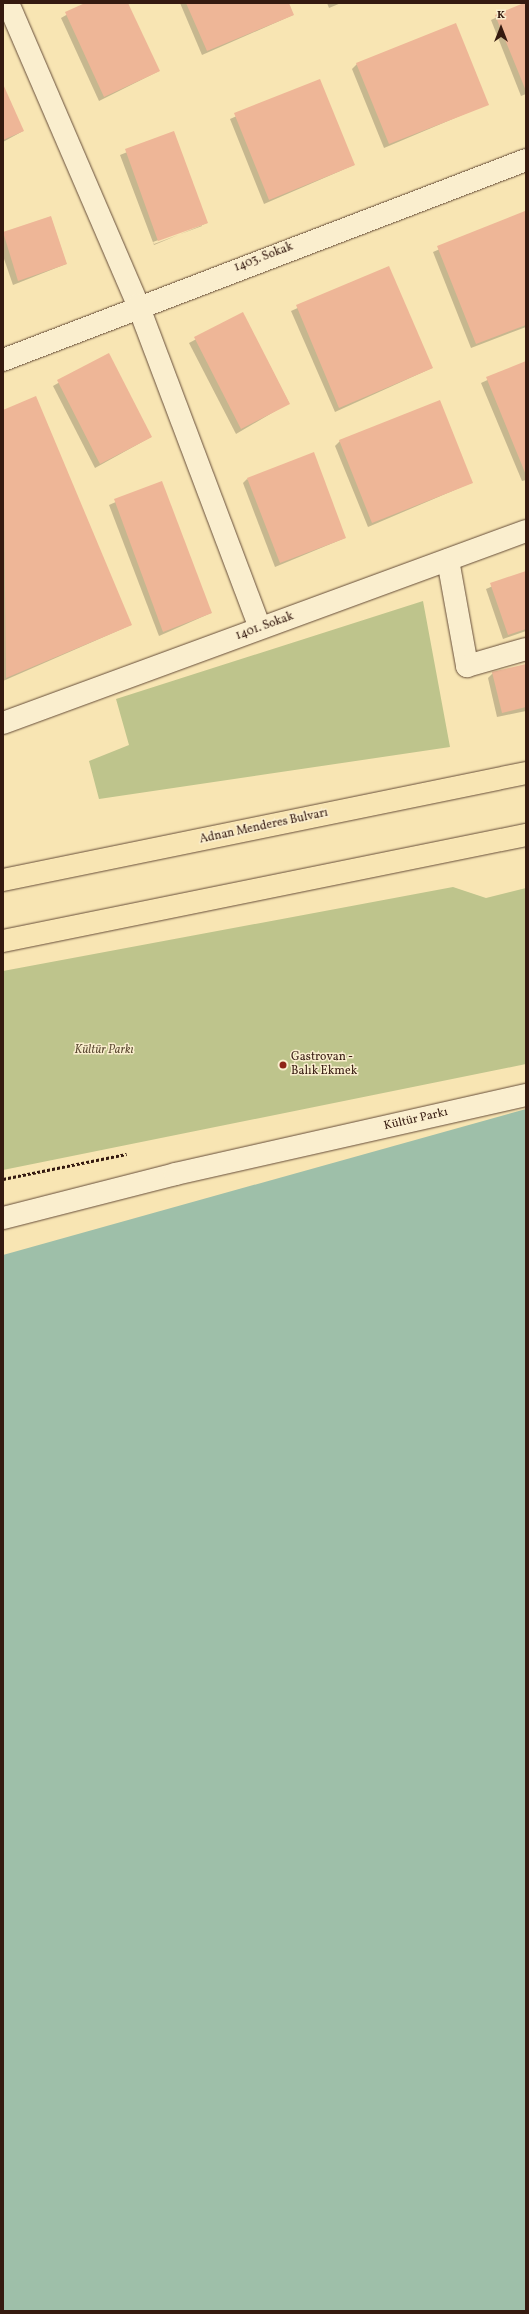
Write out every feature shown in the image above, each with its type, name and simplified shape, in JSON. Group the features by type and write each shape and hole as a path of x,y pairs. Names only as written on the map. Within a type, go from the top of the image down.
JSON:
{"main road":[{"name":"Adnan Menderes Bulvarı","path":"3,880 526,773"},
{"path":"3,941 526,835"}],"street":[{"path":"8,3 138,305 260,628"},
{"name":"1403. Sokak","path":"3,360 138,305 526,160"},
{"name":"1401. Sokak","path":"3,723 526,531"},
{"path":"448,560 467,666 526,649"},
{"name":"Kültür Parkı","path":"3,1218 175,1174 526,1095"}],"green space":[{"path":"423,601 450,747 99,799 89,761 129,745 116,699"},
{"name":"Kültür Parkı","path":"453,887 486,898 526,888 526,1064 3,1170 3,971"}],"shaded area":[{"path":"526,1109 526,2311 3,2311 3,1255"}],"building":[{"path":"85,3 128,3 160,71 104,97 65,12"},
{"path":"186,3 289,3 294,15 207,51"},
{"path":"526,3 526,91 495,15"},
{"path":"456,23 489,105 389,144 356,63"},
{"path":"320,79 355,165 269,200 234,113"},
{"path":"3,84 24,131 3,140"},
{"path":"174,131 208,223 158,241 125,149"},
{"path":"525,211 526,325 476,344 437,246"},
{"path":"51,216 67,264 18,281 3,232"},
{"path":"389,266 433,368 339,408 296,305"},
{"path":"243,312 290,404 241,429 194,337"},
{"path":"109,353 152,437 100,464 57,380"},
{"path":"526,361 526,475 486,377"},
{"path":"36,396 132,625 6,678 3,410"},
{"path":"440,400 473,483 372,523 339,440"},
{"path":"314,452 346,538 280,563 247,478"},
{"path":"162,481 212,613 163,632 114,499"},
{"path":"526,571 526,629 508,635 490,583"},
{"path":"526,664 526,707 502,713 492,672"}],"place":[{"name":"Gastrovan - Balık Ekmek","path":"283,1065"}]}
